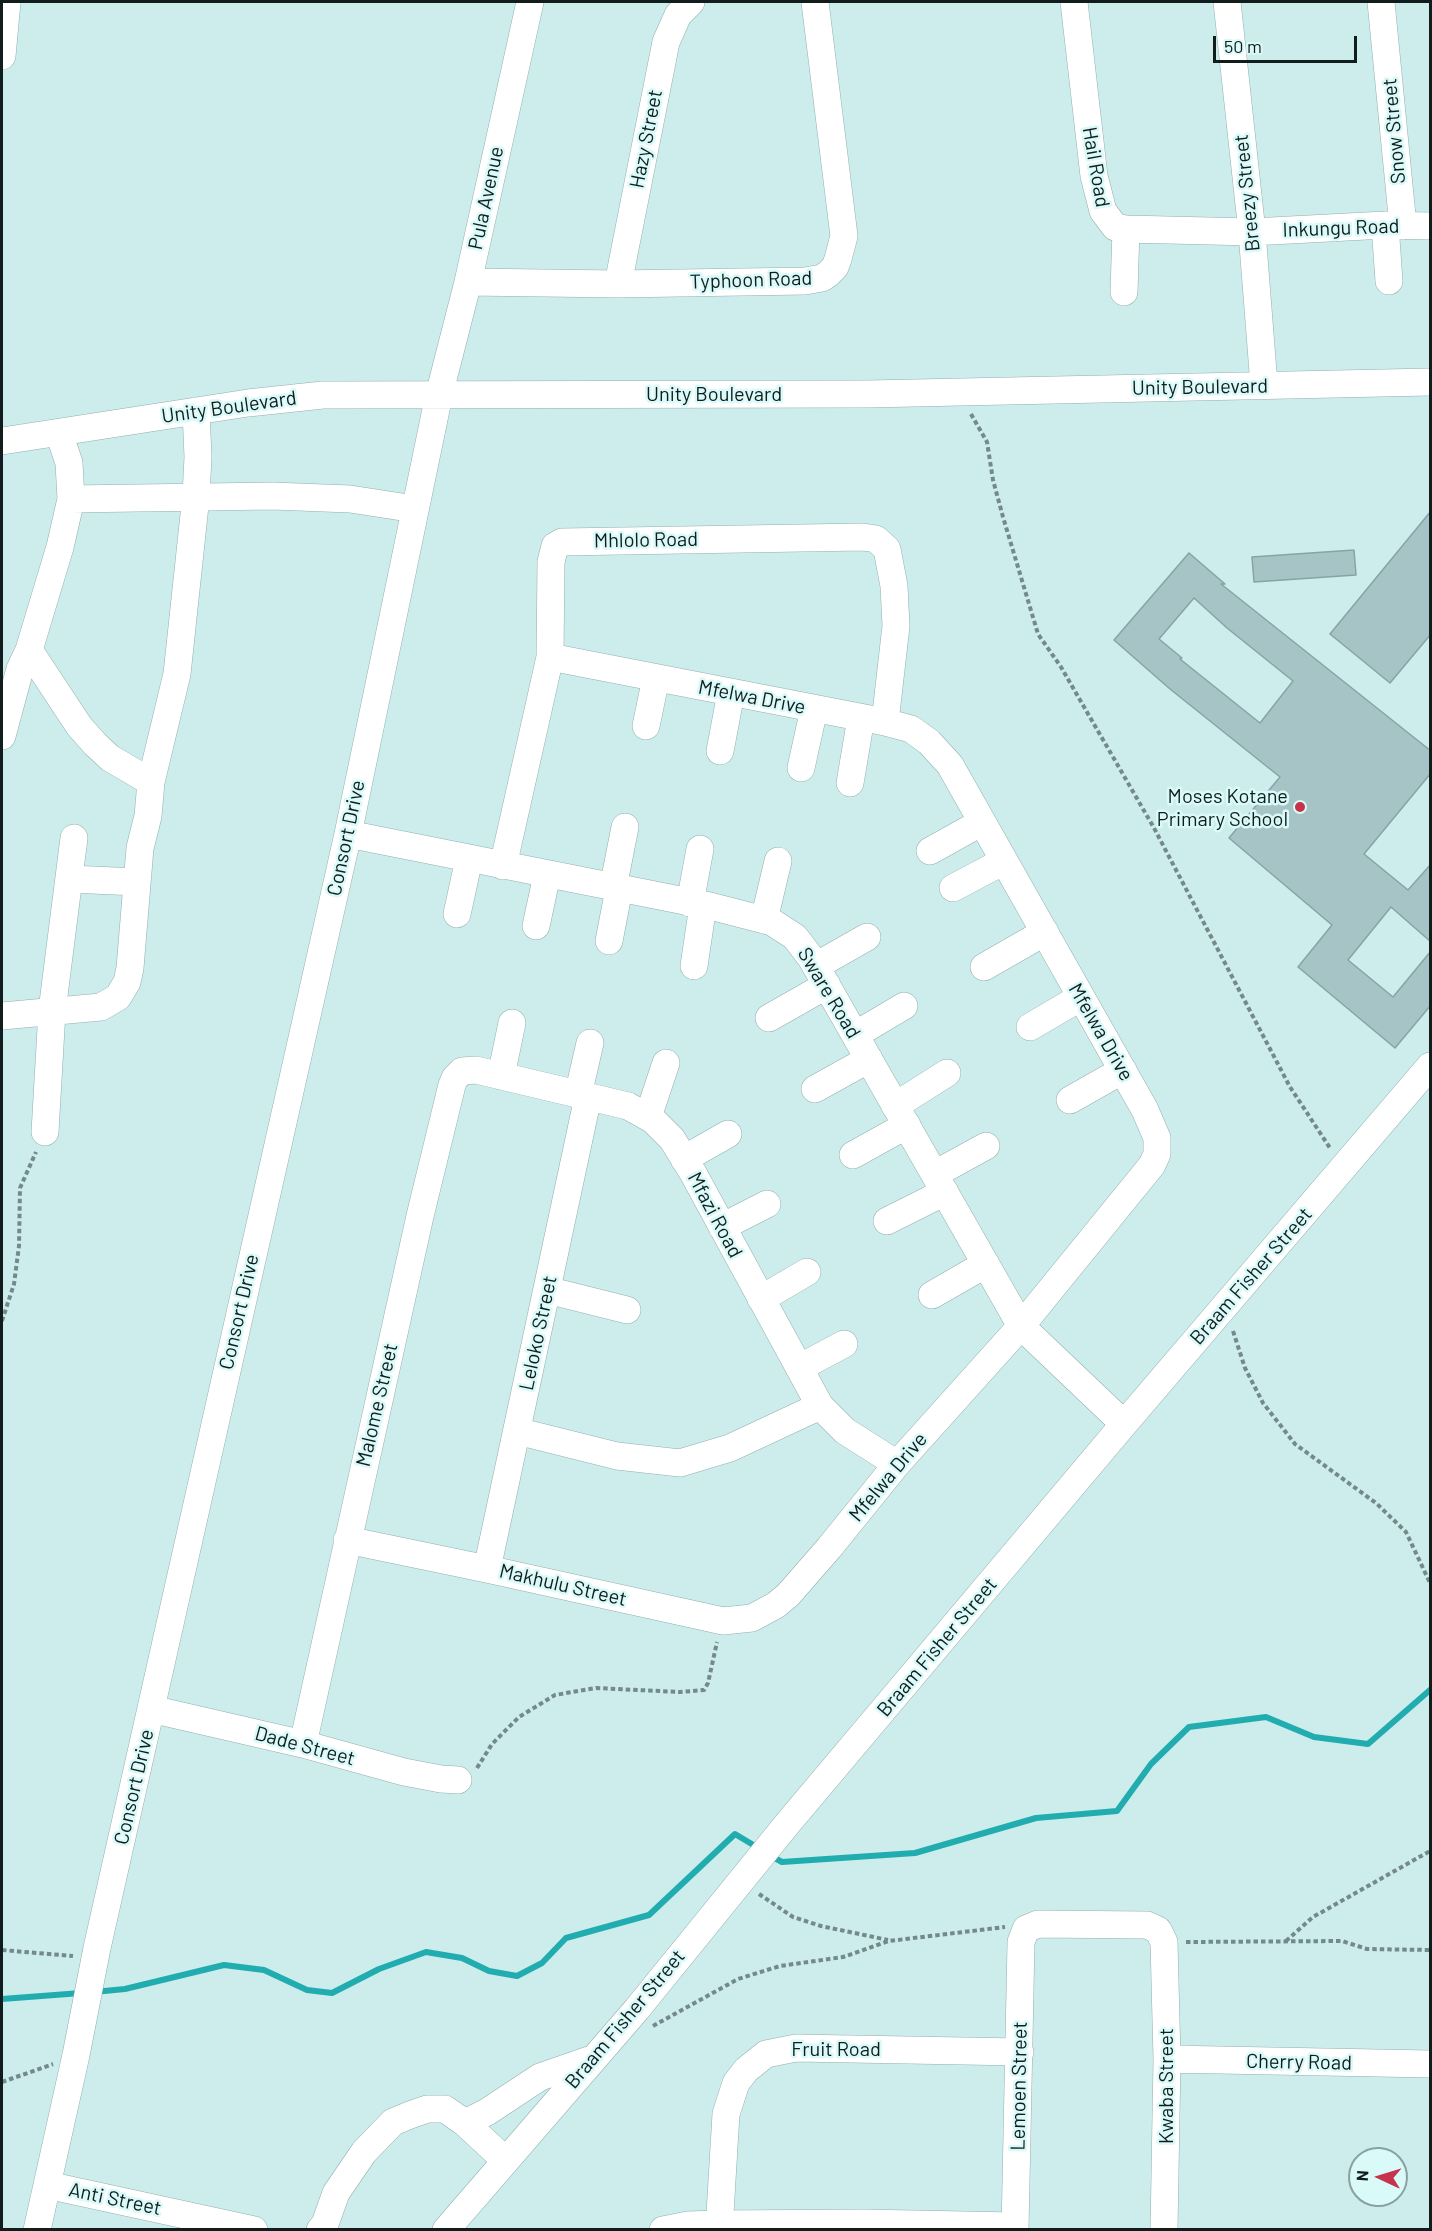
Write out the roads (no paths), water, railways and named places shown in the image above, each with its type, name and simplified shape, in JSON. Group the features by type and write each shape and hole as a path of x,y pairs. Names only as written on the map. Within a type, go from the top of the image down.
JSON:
{"street":[{"path":"2,56 7,2"},
{"name":"Pula Avenue","path":"439,395 468,282 530,2"},
{"name":"Hazy Street","path":"618,284 666,42 678,15 691,2"},
{"name":"Typhoon Road","path":"468,282 618,284 805,281 822,278 835,267 843,236 815,2"},
{"name":"Hail Road","path":"1074,2 1098,198 1108,221 1115,227 1126,230 1252,232"},
{"name":"Breezy Street","path":"1227,2 1252,232 1264,385"},
{"name":"Snow Street","path":"1381,2 1394,225 1389,282"},
{"name":"Inkungu Road","path":"1252,232 1394,225 1431,226"},
{"path":"1124,292 1126,230"},
{"name":"Unity Boulevard","path":"2,441 287,397 961,392 1431,382"},
{"name":"Consort Drive","path":"37,2229 76,2055 97,1947 348,834 439,395"},
{"path":"2,1016 101,1007 112,1002 123,989 130,968 140,848 148,816 151,782 177,674 198,457 196,411"},
{"path":"2,736 20,669 29,651 60,547 71,499 69,463 59,433"},
{"path":"71,499 273,496 350,499 415,508"},
{"name":"Mhlolo Road","path":"503,866 550,657 552,555 555,546 562,542 870,538 883,543 887,549 894,586 896,626 873,720"},
{"path":"29,651 79,726 95,744 110,758 151,782"},
{"name":"Mfelwa Drive","path":"550,657 873,720 911,729 929,742 950,765 1123,1070 1157,1138 1157,1154 1152,1165 1021,1326 897,1464 788,1595 776,1605"},
{"path":"646,726 656,678"},
{"path":"720,751 731,693"},
{"path":"801,768 814,709"},
{"path":"850,783 873,720"},
{"path":"930,851 982,822"},
{"path":"609,941 625,827"},
{"name":"Sware Road","path":"348,834 697,904 764,920 795,937 821,976 1021,1326 1124,1424"},
{"path":"45,1132 52,1011 74,838"},
{"path":"694,966 700,849"},
{"path":"457,914 469,859"},
{"path":"764,920 778,861"},
{"path":"953,888 1004,861"},
{"path":"536,926 547,875"},
{"path":"70,879 137,882"},
{"path":"984,967 1045,932"},
{"path":"769,1018 867,937"},
{"path":"1030,1027 1081,997"},
{"path":"855,1035 904,1006"},
{"path":"501,1076 512,1023"},
{"name":"Leloko Street","path":"487,1569 547,1290 583,1096 590,1043"},
{"path":"815,1089 869,1059"},
{"path":"648,1117 666,1063"},
{"name":"Braam Fisher Street","path":"446,2229 637,2009 788,1823 1124,1424 1431,1066"},
{"name":"Mfazi Road","path":"462,1071 476,1070 628,1106 648,1117 672,1139 684,1159 820,1406 845,1431 897,1464"},
{"path":"1070,1100 1123,1070"},
{"name":"Malome Street","path":"303,1744 441,1128 454,1078 462,1071"},
{"path":"853,1155 901,1116 947,1073"},
{"path":"684,1159 728,1134"},
{"path":"887,1221 986,1146"},
{"path":"722,1227 767,1204"},
{"path":"932,1295 986,1264"},
{"path":"761,1299 807,1272"},
{"path":"547,1290 627,1310"},
{"path":"799,1368 844,1344"},
{"path":"516,1431 617,1456 680,1463 730,1448 820,1406"},
{"name":"Makhulu Street","path":"347,1540 723,1621 752,1618 776,1605"},
{"name":"Dade Street","path":"152,1709 303,1744 404,1772 458,1780"},
{"name":"Lemoen Street","path":"1015,2228 1024,1935 1038,1924 1148,1925 1158,1930 1164,1942"},
{"name":"Kwaba Street","path":"1164,1942 1167,2060 1164,2229"},
{"name":"Fruit Road","path":"719,2227 726,2114 736,2083 746,2070 766,2054 780,2049 796,2048 1020,2052"},
{"path":"465,2123 487,2112 540,2078 593,2058"},
{"name":"Cherry Road","path":"1167,2060 1431,2064"},
{"path":"320,2229 325,2224 336,2193 364,2152 393,2122 427,2109 445,2109 465,2123 505,2160"},
{"name":"Anti Street","path":"47,2185 197,2223 254,2229"},
{"path":"663,2229 688,2225 1015,2228"}],"waterway":[{"path":"771,1856 782,1862 915,1853 1036,1818 1117,1811 1151,1764 1189,1727 1266,1717 1314,1737 1368,1744 1430,1690"},
{"path":"94,1992 125,1989 224,1965 264,1970 307,1990 332,1993 379,1969 426,1952 462,1958 489,1971 517,1976 542,1963 566,1938 649,1915 735,1834 760,1849"},
{"path":"2,1999 81,1993"}],"place":[{"name":"Moses Kotane Primary School","path":"1300,807"}]}
